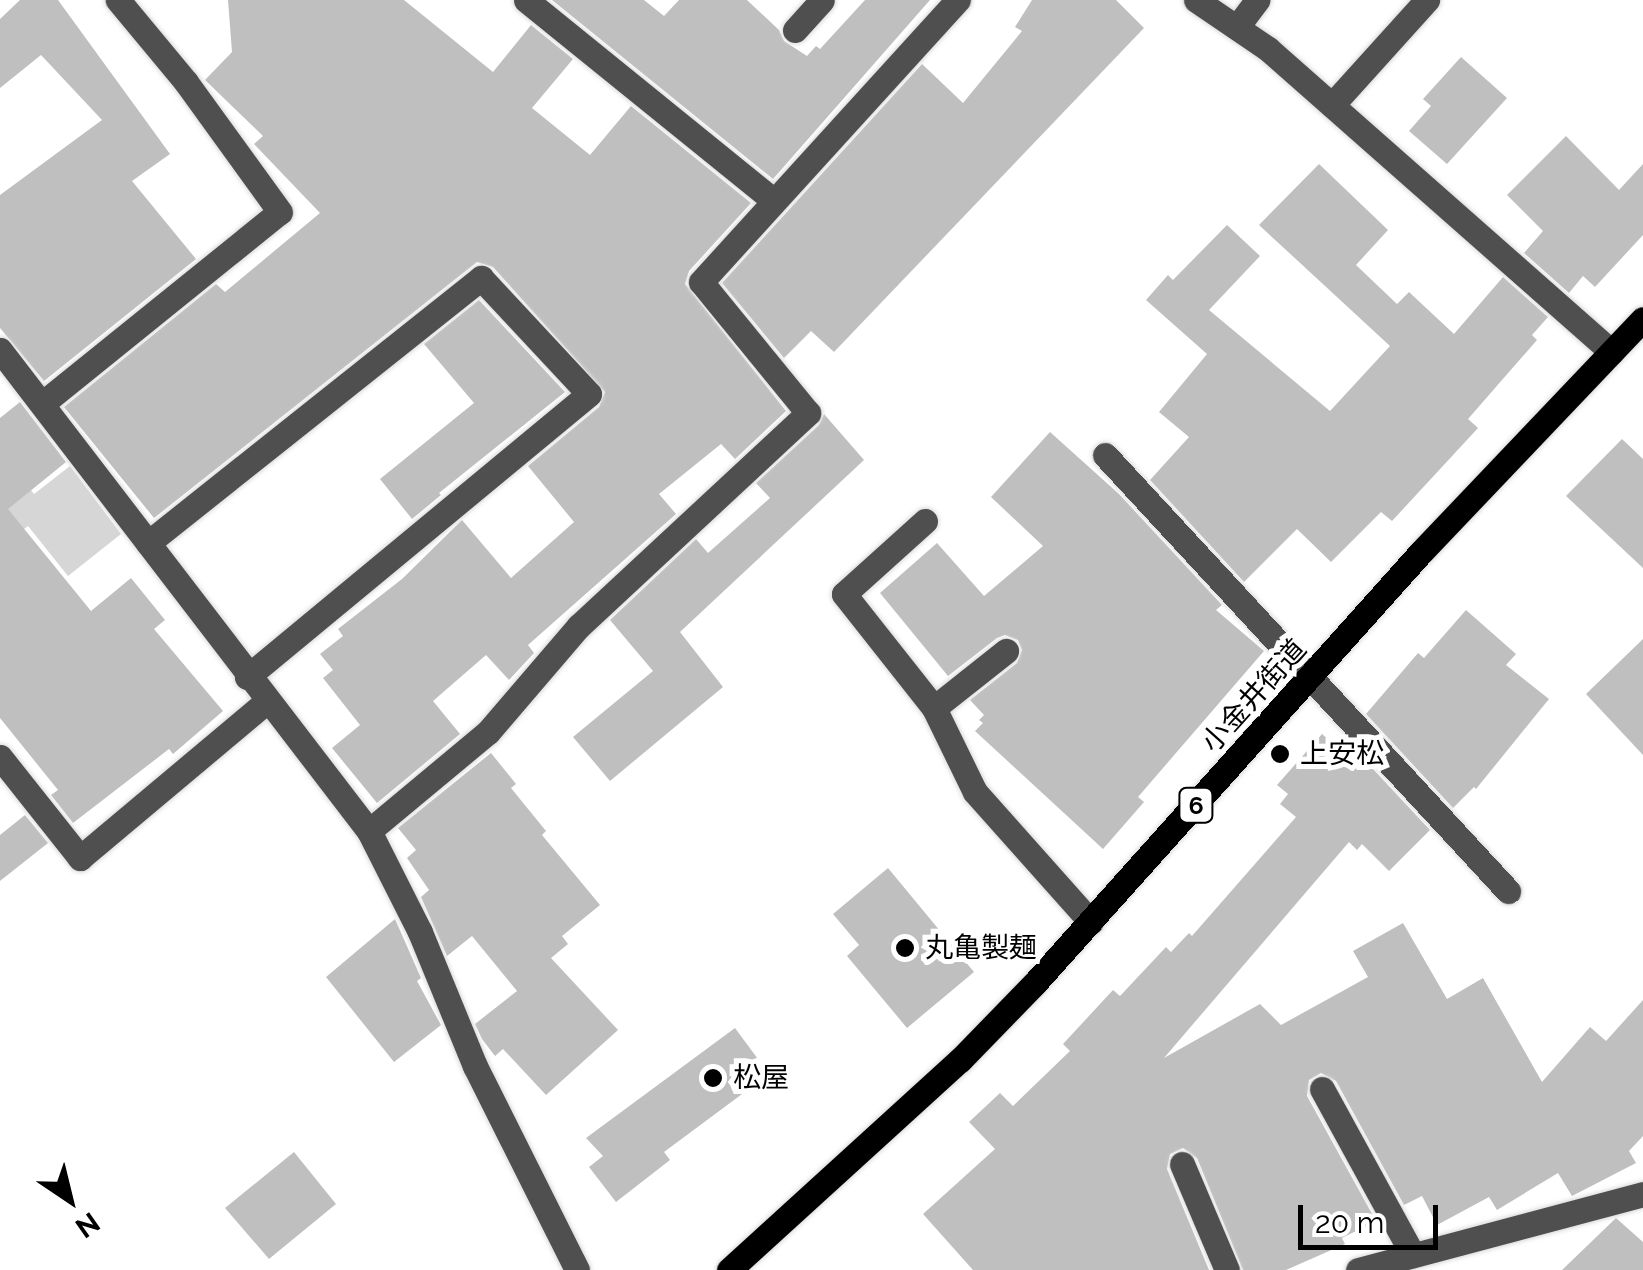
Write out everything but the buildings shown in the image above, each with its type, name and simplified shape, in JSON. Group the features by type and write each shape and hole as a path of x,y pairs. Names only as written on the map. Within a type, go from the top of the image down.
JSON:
{"main road":[{"name":"小金井街道","path":"729,1270 960,1060 1091,922 1422,551 1643,319"}],"street":[{"path":"43,403 280,212 186,82 118,0"},
{"path":"526,0 773,200"},
{"path":"795,30 822,0"},
{"path":"369,831 488,732 579,626 808,413 701,282 958,0"},
{"path":"1196,0 1237,27 1332,105 1612,352"},
{"path":"1237,27 1257,0"},
{"path":"1332,105 1427,0"},
{"path":"148,543 481,278 589,394 247,678"},
{"path":"3,358 43,403 247,678 369,831 420,932 475,1066 577,1270"},
{"path":"1104,455 1508,891"},
{"path":"926,521 844,594 934,708 975,792 1091,922"},
{"path":"934,708 1006,650"},
{"path":"0,757 80,858 266,702"},
{"path":"1322,1089 1413,1255"},
{"path":"1182,1164 1227,1270"},
{"path":"1363,1270 1643,1194"}],"shaded area":[{"path":"12,466 34,494 70,466 121,534 68,576 28,526 0,548"}],"place":[{"name":"上安松","path":"1280,754"},
{"name":"丸亀製麺","path":"905,948"},
{"name":"松屋","path":"713,1078"}]}
